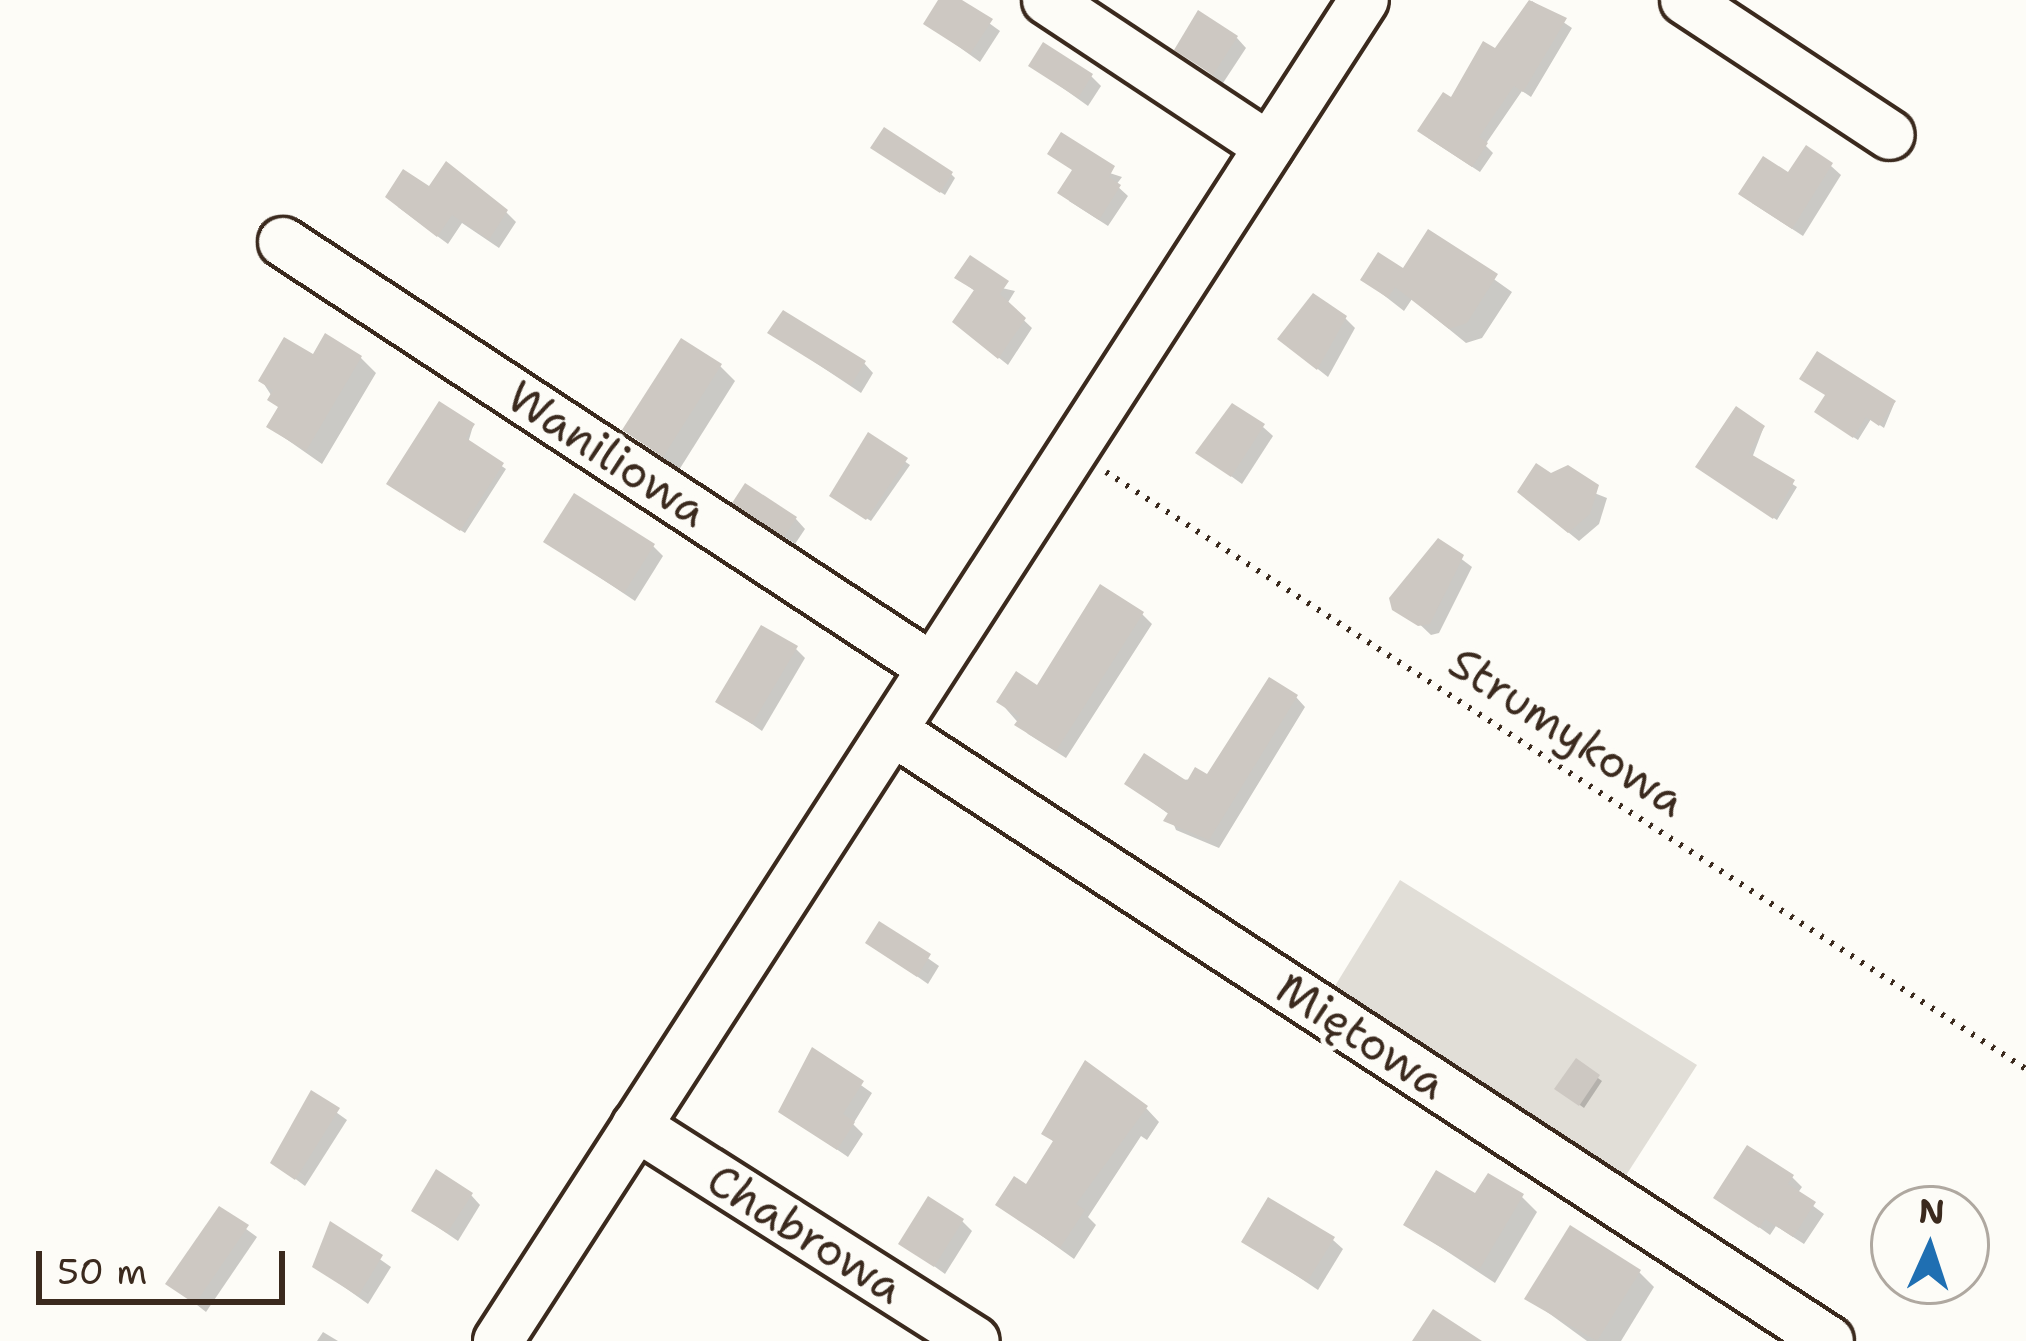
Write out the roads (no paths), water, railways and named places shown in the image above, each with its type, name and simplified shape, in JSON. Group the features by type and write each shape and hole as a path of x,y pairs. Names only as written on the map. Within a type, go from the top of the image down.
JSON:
{"street":[{"path":"1046,0 1269,147"},
{"path":"498,1341 1364,0"},
{"path":"1685,0 1890,135"},
{"name":"Waniliowa","path":"283,242 931,667"},
{"name":"Miętowa","path":"893,731 1829,1341"},
{"name":"Chabrowa","path":"636,1126 974,1341"}]}
